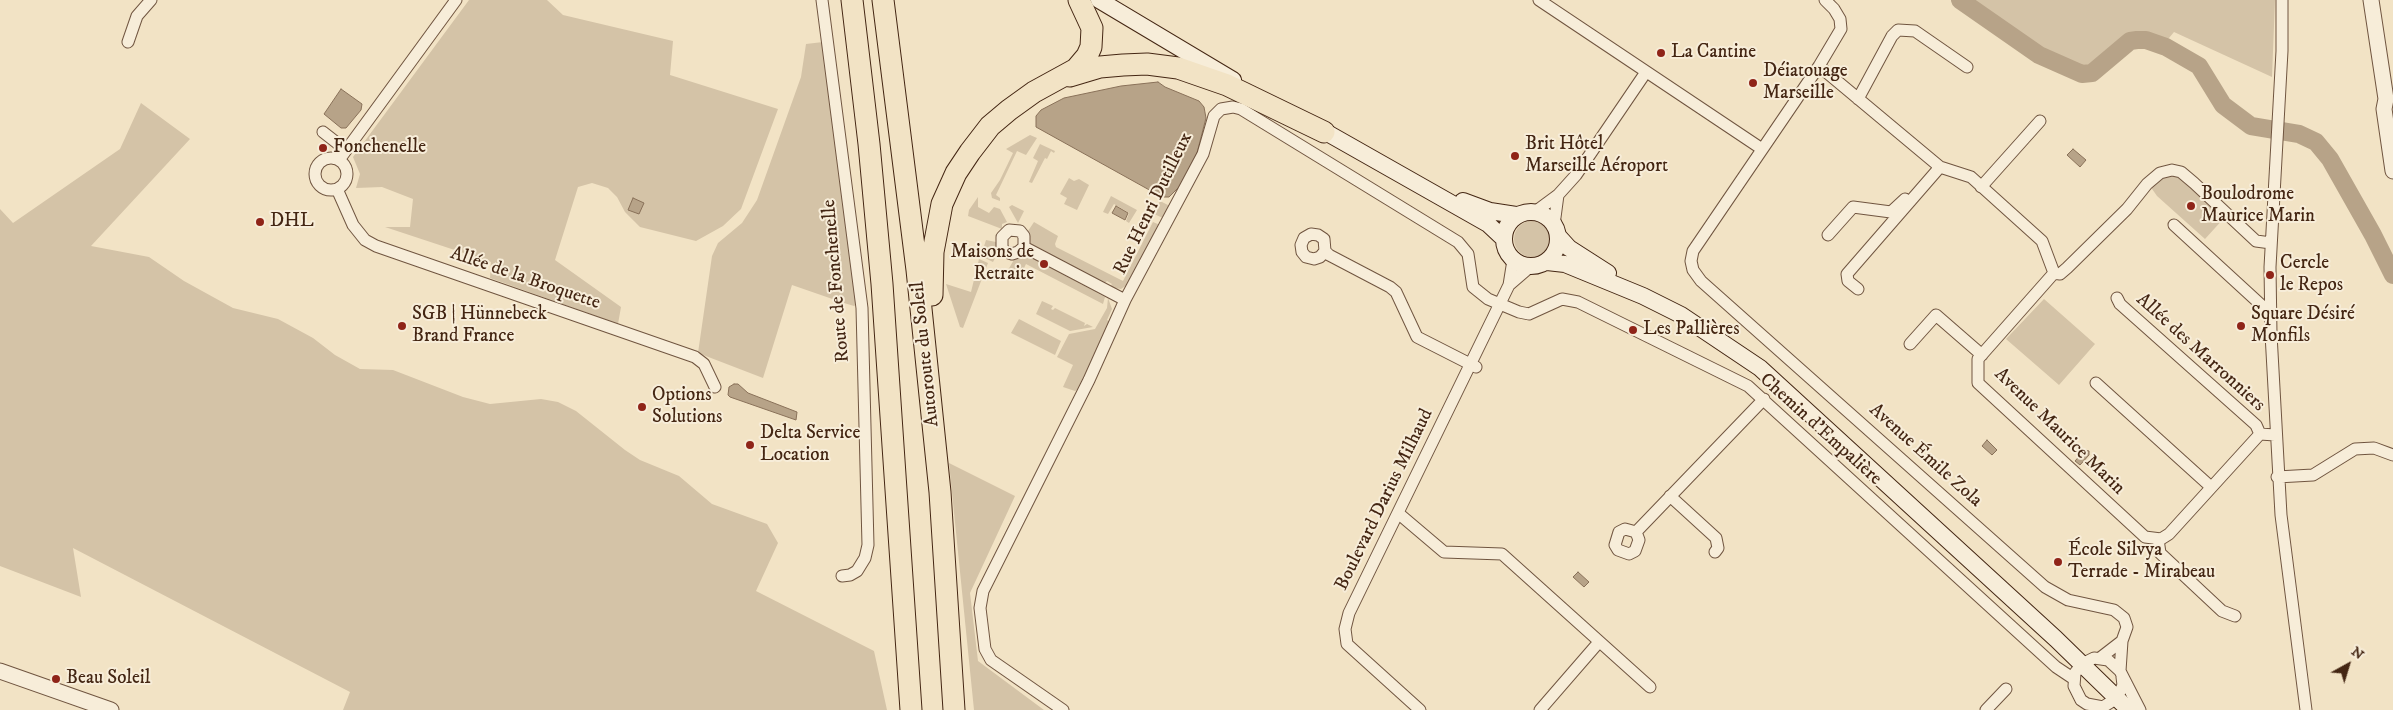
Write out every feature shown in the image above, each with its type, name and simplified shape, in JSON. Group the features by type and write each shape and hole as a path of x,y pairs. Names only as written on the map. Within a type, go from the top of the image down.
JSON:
{"highway":[{"name":"Autoroute du Soleil","path":"852,0 869,144 882,284 911,710"},
{"name":"Autoroute du Soleil","path":"885,0 918,270 940,492 954,710"},
{"path":"940,492 932,270 936,230 942,204 956,173 990,126 1034,92 1058,80 1082,64 1091,47 1092,28 1082,1"},
{"path":"1058,80 1082,72 1115,66 1147,64 1178,68 1227,85 1324,132"}],"main road":[{"path":"1105,0 1212,68 1324,132 1412,179 1488,224 1504,239 1508,254 1513,260 1530,266 1546,262 1566,264 1644,296"},
{"path":"1082,1 1120,11"},
{"path":"1082,1 1212,68"},
{"path":"1412,179 1476,206 1516,216 1535,212 1544,214 1569,248 1644,296 1688,319 1760,368 2082,664 2110,705 2129,710"},
{"path":"1504,239 1510,222 1516,216"},
{"path":"1546,262 1556,251 1557,231"}],"street":[{"path":"128,42 137,16 151,0"},
{"path":"339,160 456,0"},
{"name":"Route de Fonchenelle","path":"822,0 862,308 868,545 865,558 856,571 850,575 842,576"},
{"path":"1539,0 1762,149 1819,66 1841,29 1840,19 1825,0"},
{"path":"2282,0 2279,120 2271,243 2275,435 2278,477 2306,710"},
{"path":"2372,0 2386,99 2384,109 2393,171"},
{"path":"1858,99 1892,36 1898,30 1914,31 1967,67"},
{"path":"1819,66 1938,165 1971,177 2042,241 2054,273"},
{"path":"1535,212 1558,196 1576,175 1646,72"},
{"path":"2386,99 2391,106 2393,120"},
{"name":"Rue Henri Dutilleux","path":"1063,710 991,660 985,649 980,608 984,585 1089,380 1125,300 1203,154 1214,116 1221,109 1233,107 1241,109 1458,242 1468,254 1474,287 1479,293 1500,304"},
{"path":"1981,187 2040,122"},
{"path":"323,132 346,150"},
{"name":"Avenue Émile Zola","path":"1762,149 1693,251 1691,261 1693,270 1701,281 2045,587 2068,600 2114,610 2124,618 2127,627 2122,640 2121,674 2123,685 2110,705"},
{"path":"324,160 339,160 346,167 347,177 342,186 337,189 332,190 321,186 316,177 317,166 324,160"},
{"path":"1828,235 1853,207 1891,212 1938,165"},
{"path":"1858,289 1848,281 1848,274 1938,165"},
{"name":"Avenue Maurice Marin","path":"2158,540 2145,537 1978,383 1978,359 2054,273 2060,274 2067,268 2127,209 2147,184 2160,173 2172,170 2181,172 2256,241 2271,243"},
{"name":"Allée de la Broquette","path":"337,189 353,225 365,240 376,246 694,357 704,364 715,387"},
{"path":"1557,231 1558,196"},
{"path":"2174,225 2271,314"},
{"path":"1024,247 1125,300"},
{"path":"1325,251 1390,287 1400,298 1412,330 1417,337 1474,366"},
{"name":"Boulevard Darius Milhaud","path":"1510,285 1513,260"},
{"name":"Boulevard Darius Milhaud","path":"1420,710 1348,644 1345,629 1349,613 1474,366 1500,304 1510,285 1530,266"},
{"name":"Allée des Marronniers","path":"2117,298 2120,304 2256,425 2260,434"},
{"name":"Chemin d'Empalière","path":"1500,304 1529,314 1562,299 1578,302 1748,386 1850,481 2056,666 2074,679"},
{"path":"1910,344 1936,315 1982,355"},
{"path":"2096,383 2211,487"},
{"path":"1636,532 1764,399"},
{"path":"2235,616 2222,611 2160,553 2158,540 2169,534 2260,434 2275,435"},
{"path":"2278,477 2313,475 2355,449 2374,448 2393,455"},
{"path":"1670,496 1716,538 1718,548 1715,552"},
{"path":"1398,513 1444,552 1502,554 1650,687"},
{"path":"2110,705 2086,707 2076,694 2074,679 2082,664 2100,658 2122,640"},
{"path":"1540,710 1599,642"},
{"path":"2100,658 2115,664 2140,710"},
{"path":"0,671 111,710"},
{"path":"1986,710 2006,689"}],"shaded area":[{"path":"469,0 547,0 563,15 673,41 670,75 778,109 741,209 723,226 696,241 640,227 625,212 617,197 608,188 592,183 578,187 555,260 621,307 618,324 490,278 491,262 385,227 410,227 413,199 382,187 356,188 360,174 353,157"},
{"path":"1964,0 2275,0 2272,77 2174,32 2164,44 2146,37 2129,40 2092,71 2082,72 2042,53"},
{"path":"823,42 857,304 854,306 792,285 763,378 698,353 712,256 718,243 742,223 757,200 801,77 806,44"},
{"path":"1158,82 1165,87 1199,101 1204,107 1206,118 1197,153 1181,185 1169,197 1162,197 1036,127 1036,116 1041,110 1064,98 1121,86"},
{"path":"341,89 362,104 361,110 346,128 341,128 324,114"},
{"path":"141,103 190,139 91,246 149,257 184,281 233,308 278,319 313,338 335,355 360,369 393,370 463,397 490,404 541,399 558,402 576,411 625,450 640,460 679,476 712,504 767,524 778,543 756,591 874,651 887,710 343,710 350,692 73,548 81,597 0,566 0,209 13,223 120,149"},
{"path":"1030,135 1037,138 1026,155 1017,151 996,195 1000,198 1000,201 992,198 991,193 1000,180 1013,153 1006,149"},
{"path":"1040,144 1055,151 1054,153 1051,151 1047,159 1045,158 1032,183 1029,182 1038,161 1033,158"},
{"path":"2073,149 2086,160 2080,167 2067,155"},
{"name":"Boulodrome Maurice Marin","path":"2174,175 2183,178 2225,217 2205,239 2157,196 2150,186 2163,177"},
{"path":"1069,178 1074,181 1079,179 1089,185 1077,210 1064,204 1067,198 1060,194"},
{"path":"1111,196 1137,210 1129,223 1126,221 1129,213 1114,204 1108,214 1103,212"},
{"path":"978,197 978,207 989,213 994,207 1000,209 1007,222 1002,224 1002,229 968,216 969,210"},
{"path":"633,198 644,203 639,214 628,210"},
{"path":"1160,201 1170,206 1163,218 1154,214"},
{"path":"1012,205 1024,211 1018,223 1009,207"},
{"path":"1116,206 1128,213 1125,220 1112,213"},
{"path":"1532,221 1539,222 1545,226 1549,232 1549,246 1545,252 1539,256 1532,257 1525,256 1519,252 1515,246 1514,239 1515,232 1519,226 1525,222"},
{"path":"1034,222 1058,236 1055,244 1056,247 1123,281 1153,222 1160,225 1130,283 1121,289 1110,287 1112,284 1107,281 1104,284 1032,247 1027,240 1026,234"},
{"path":"986,240 996,242 1002,254 998,252 993,262 981,256"},
{"path":"1028,256 1105,297 1103,304 1026,264 1020,276 1008,270 1015,258"},
{"path":"979,259 988,263 963,328 960,327 946,284 971,292"},
{"path":"1108,298 1112,309 1107,320 1110,322 1080,388 1075,391 1063,387 1073,365 1057,357 1069,334 1095,329 1107,308"},
{"path":"2044,299 2095,344 2059,385 2006,339"},
{"path":"1042,301 1053,306 1051,309 1055,308 1085,323 1084,326 1087,324 1093,327 1070,331 1036,314"},
{"path":"1019,319 1061,341 1055,355 1011,333"},
{"path":"738,384 748,393 797,412 796,420 730,397 728,395 729,387"},
{"path":"1987,440 1997,450 1992,455 1982,446"},
{"path":"2085,450 2089,451 2089,455 2080,465 2075,461"},
{"path":"949,463 1015,496 970,593 978,661 1044,710 974,710"},
{"path":"1578,572 1589,582 1584,587 1573,577"}],"waterway":[{"path":"1960,0 2039,55 2082,74 2092,73 2130,41 2137,40 2146,40 2166,47 2199,66 2223,105 2251,126 2299,134 2316,142 2330,159 2373,235 2393,275"}],"place":[{"name":"La Cantine","path":"1661,53"},
{"name":"Déiatouage Marseille","path":"1753,83"},
{"name":"Fonchenelle","path":"323,148"},
{"name":"Brit Hôtel Marseille Aéroport","path":"1515,156"},
{"name":"Boulodrome Maurice Marin","path":"2191,206"},
{"name":"DHL","path":"260,222"},
{"name":"Maisons de Retraite","path":"1044,264"},
{"name":"Cercle le Repos","path":"2270,275"},
{"name":"SGB | Hünnebeck Brand France","path":"402,326"},
{"name":"Square Désiré Monfils","path":"2241,326"},
{"name":"Les Pallières","path":"1633,330"},
{"name":"Options Solutions","path":"642,407"},
{"name":"Delta Service Location","path":"750,445"},
{"name":"École Silvya Terrade - Mirabeau","path":"2058,562"},
{"name":"Beau Soleil","path":"56,679"}]}
